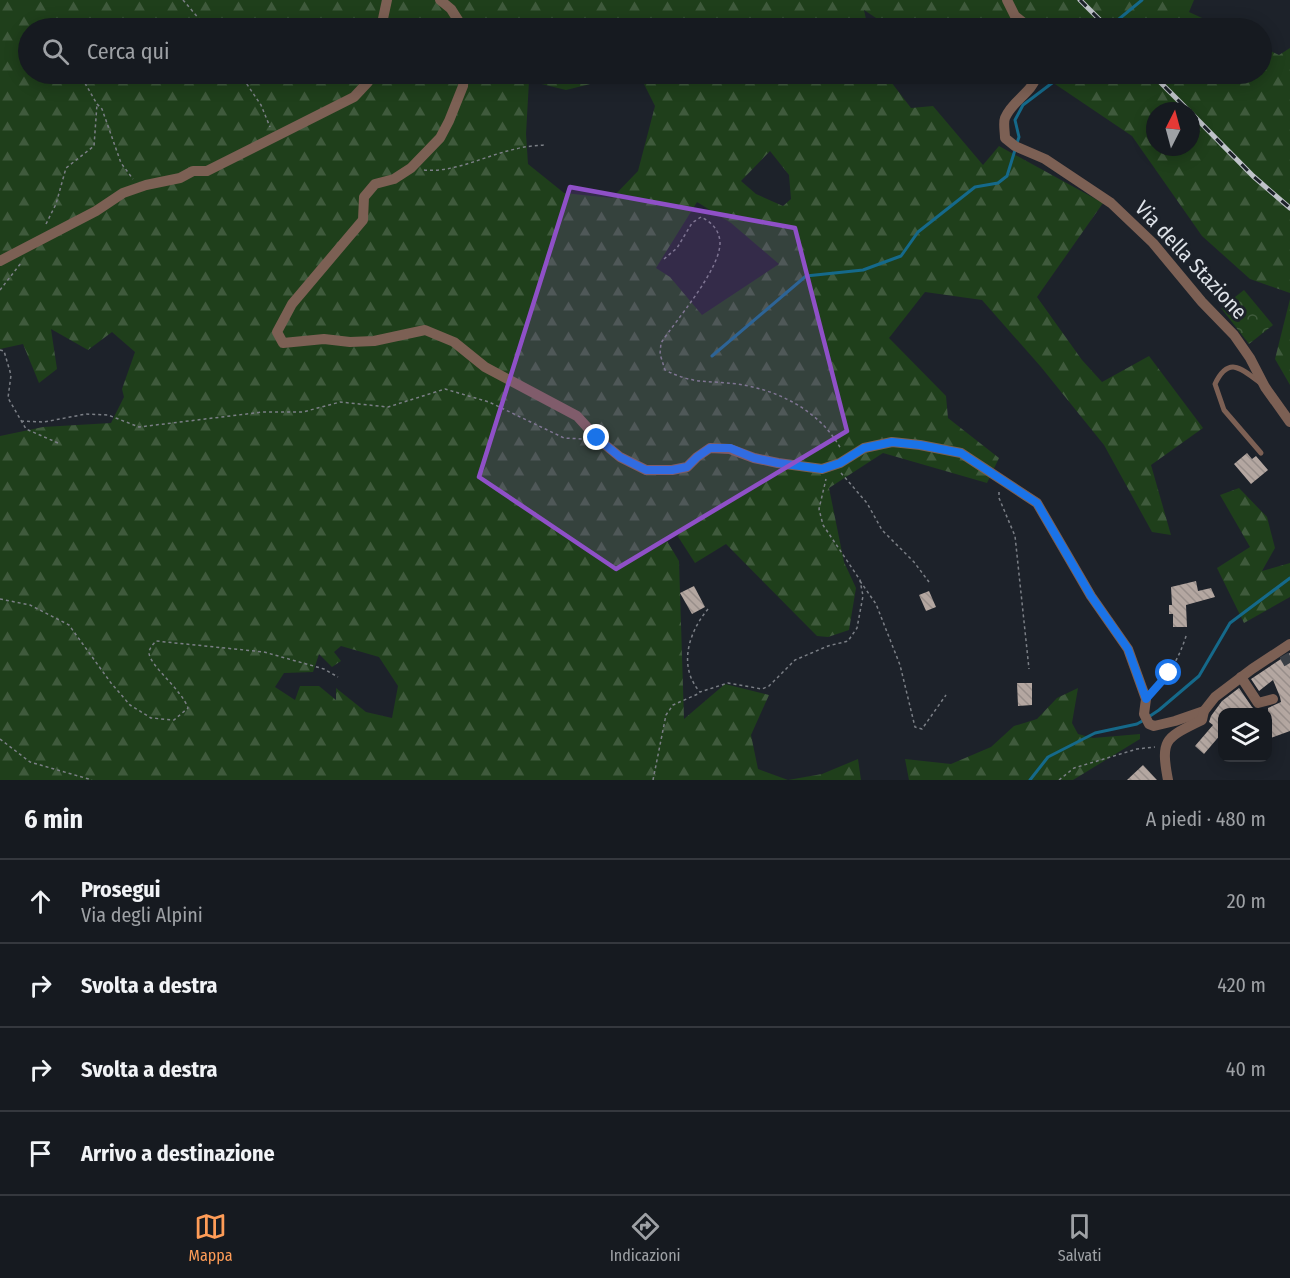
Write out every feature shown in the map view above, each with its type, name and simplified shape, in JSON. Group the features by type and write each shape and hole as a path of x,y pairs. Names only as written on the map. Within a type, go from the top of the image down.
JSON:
{"street":[{"path":"383,18 387,0"},
{"path":"440,0 452,9 457,18"},
{"path":"1008,0 1018,18"},
{"path":"0,261 96,211 123,193 180,178 192,171 207,171 354,97 366,84"},
{"path":"463,84 449,122 440,138 411,168 393,179 375,184 364,197 363,220 292,304 277,332 283,344 324,339 350,342 374,341 424,330 454,342 485,368 577,416 620,457 646,470 672,470 687,467 710,448 730,448 754,458 822,469 841,463 864,448 892,442 961,453 1037,503 1091,596 1128,649 1146,699 1146,719 1154,726 1175,722 1204,711"},
{"name":"Via della Stazione","path":"1033,84 1014,104 1005,119 1005,138 1015,146 1045,159 1111,203 1153,243 1202,302 1234,335 1250,358 1265,387 1290,422"},
{"path":"1168,780 1164,746 1168,740 1202,720 1204,711 1215,697 1241,677 1281,653 1290,644"},
{"path":"1241,677 1258,703 1273,699"}],"lane":[{"path":"1261,453 1224,410 1215,384 1221,373 1228,367 1238,367 1265,387"}],"path":[{"path":"183,0 198,18"},
{"path":"85,84 102,109 121,164 139,187"},
{"path":"247,84 261,105 274,137"},
{"path":"39,241 56,204 66,168 94,146 97,104"},
{"path":"411,168 432,171 459,166 517,148 544,145"},
{"path":"664,259 677,248 692,223 700,218 709,221 716,229 720,244 709,273 661,344 660,354 665,369 683,379 737,384 775,392 804,408 827,428 839,446 840,472 867,503 882,530 914,562 929,582"},
{"path":"0,290 26,257"},
{"path":"0,350 4,351 11,375 8,399 21,421 26,429 58,443"},
{"path":"21,421 44,422 86,414 108,416 139,427 263,412 303,412 340,402 388,407 445,388 489,402 564,438 599,439"},
{"path":"841,463 827,473 819,509 823,525 876,604 900,665 915,727 922,729 946,695"},
{"path":"999,476 999,498 1015,536 1029,669"},
{"path":"653,780 666,715 673,705 700,692 728,683 762,689 769,686 795,660 828,646 848,641 857,628 863,596 860,580"},
{"path":"0,599 30,604 69,625 118,693 130,705 151,718 174,720 188,708 176,688 149,654 156,641 264,652 324,669 338,677"},
{"path":"700,692 693,685 688,673 689,644 699,619 708,609"},
{"path":"1146,699 1169,673 1180,654 1187,633"},
{"path":"0,739 30,762 92,780"},
{"path":"1059,780 1074,768 1137,749 1164,746"}],"highlighted area":[{"path":"570,187 795,228 847,431 616,569 479,477"}],"green space":[{"path":"0,0 1194,0 1189,12 1202,18 876,18 864,10 866,18 18,18 18,84 529,84 526,134 528,164 564,193 612,198 638,171 655,106 644,84 893,84 911,108 933,106 983,165 999,146 1103,203 1037,297 1082,360 1102,382 1149,356 1203,428 1151,465 1171,535 1152,532 1104,445 1041,367 982,300 925,292 889,338 946,396 948,418 999,458 987,483 883,453 829,488 844,562 856,588 849,630 828,637 817,636 726,544 695,563 677,535 667,541 679,561 684,719 725,684 769,695 751,735 758,769 788,780 0,780 0,436 43,427 111,423 124,397 122,389 135,352 112,332 88,350 51,329 57,369 39,383 23,344 0,349","holes":["770,151 789,175 791,199 783,206 756,194 741,181","697,202 731,223 779,264 702,315 670,277 656,268","341,646 379,657 398,686 392,718 366,712 336,688 336,700 319,686 300,686 295,700 275,687 284,673 313,672 319,654 332,667 341,661 334,652"]},
{"path":"1290,48 1290,293 1250,279 1202,236 1132,136 1055,84 1272,84 1272,52 1279,55"},
{"path":"541,84 590,84 566,90"},
{"path":"1244,290 1273,325 1249,344 1221,308"},
{"path":"1290,299 1290,385 1275,359"},
{"path":"1239,488 1267,517 1275,548 1262,571 1290,563 1290,597 1244,623 1217,568 1250,547 1220,495"},
{"path":"1078,688 1072,723 1078,734 1093,738 1140,734 1140,739 1073,780 909,780 905,759 951,764 991,747 1014,726 1037,719 1057,698"},
{"path":"858,759 861,780 788,780 822,774"}],"building":[{"path":"1247,453 1252,459 1256,456 1268,470 1251,484 1234,464"},
{"path":"1196,581 1198,591 1211,588 1215,597 1186,605 1187,627 1173,627 1173,614 1169,614 1169,605 1172,605 1171,587"},
{"path":"694,586 705,607 692,614 680,593"},
{"path":"929,591 936,607 926,611 919,595"},
{"path":"1290,653 1290,731 1272,738 1272,708 1268,708 1281,702 1280,697 1273,680 1259,691 1251,679"},
{"path":"1017,683 1032,683 1032,705 1018,706"},
{"path":"1239,688 1253,708 1218,708 1218,738 1204,754 1195,746 1213,725 1209,722 1211,716 1222,701"},
{"path":"1143,765 1157,780 1127,780"}],"waterway":[{"path":"1120,18 1142,0"},
{"path":"1017,143 1019,137 1015,120 1023,105 1051,84"},
{"path":"712,356 806,276 863,270 901,256 918,232 975,187 998,183 1007,176 1015,150"},
{"path":"1150,716 1199,676 1230,623 1290,578"},
{"path":"1030,780 1048,757 1095,733 1137,724 1144,720"}],"tunnel":[{"path":"1284,655 1290,666"}],"railway":[{"path":"1080,0 1098,18"},
{"path":"1162,84 1180,102"},
{"path":"1200,122 1253,176 1290,208"}],"route":[{"path":"597,438 620,457 646,470 672,470 687,467 710,448 730,448 754,458 822,469 840,463 864,448 892,442 961,453 1037,503 1091,596 1128,649 1146,699 1169,673"}]}
